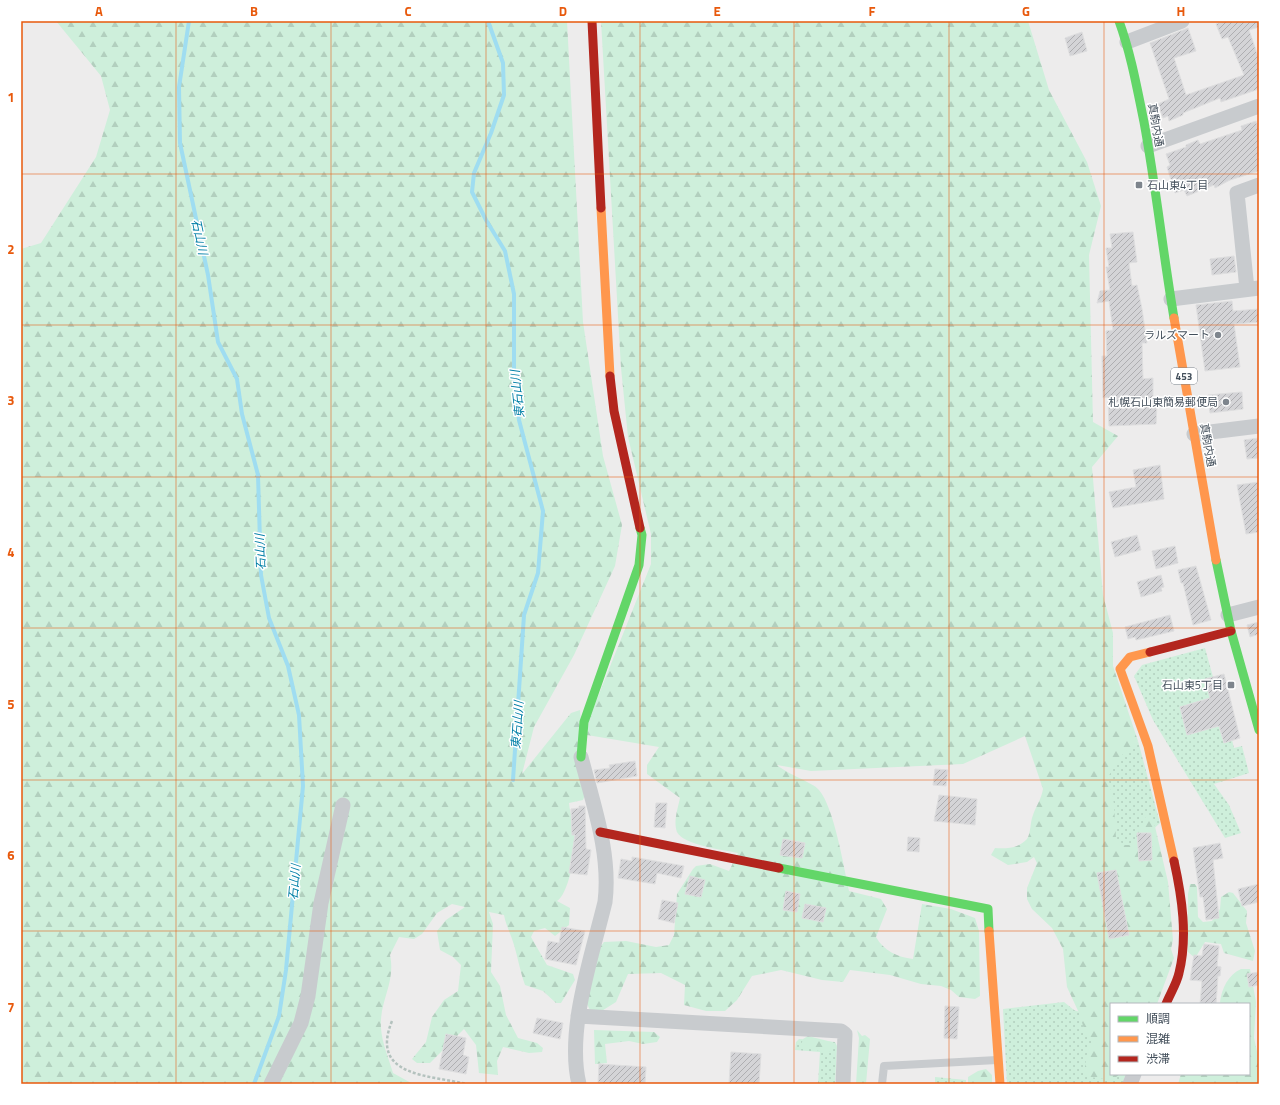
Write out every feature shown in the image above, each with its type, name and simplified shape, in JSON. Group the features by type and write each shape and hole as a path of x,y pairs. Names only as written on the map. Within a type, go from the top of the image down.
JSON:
{"main road":[{"path":"581,757 584,722 639,564 642,535 614,411 608,352 592,21"},
{"name":"真駒内通","path":"1119,21 1127,42 1148,146 1171,299 1210,529 1231,631 1253,693 1259,730"},
{"path":"1166,1003 1179,974 1184,941 1179,885 1148,746 1120,669 1130,657 1231,631"},
{"path":"600,832 988,909 1000,1084"}],"street":[{"path":"1127,42 1182,21"},
{"path":"1148,146 1259,106"},
{"path":"1171,299 1253,288 1237,193 1259,185"},
{"path":"1194,434 1259,426"},
{"path":"1228,615 1259,606"},
{"path":"579,1084 575,1070 574,1047 578,1016 605,902 608,882 600,832 581,757"},
{"path":"271,1084 301,1023 305,1010 321,903 343,805"},
{"path":"578,1016 842,1031 845,1034 843,1084"}],"lane":[{"path":"882,1084 884,1066 998,1060"}],"path":[{"path":"392,1021 386,1034 387,1049 393,1061 406,1071 466,1084"}],"green space":[{"path":"56,21 567,21 583,322 603,456 622,525 615,566 574,655 534,727 522,774 571,713 580,710 586,792 583,800 569,803 576,843 568,883 561,897 557,901 570,908 569,925 555,936 545,928 534,931 531,937 547,965 573,974 575,980 561,1003 556,1003 543,991 525,985 504,915 489,912 493,924 491,972 500,986 506,1015 518,1038 537,1043 543,1048 542,1052 529,1053 503,1047 497,1061 498,1075 479,1073 476,1045 464,1029 430,1063 417,1063 412,1059 426,1042 432,1017 444,1000 458,991 461,965 453,957 440,950 437,931 446,920 465,907 452,904 437,913 422,934 414,939 399,937 390,955 391,974 382,1009 382,1034 393,1073 413,1084 21,1084 21,249 41,243 96,157 110,110 101,76"},
{"path":"601,21 1028,21 1049,90 1087,162 1101,206 1089,255 1093,422 1118,436 1092,467 1103,595 1113,633 1113,666 1138,741 1121,756 1108,777 1114,804 1116,838 1124,845 1132,845 1146,816 1153,818 1168,882 1173,940 1171,949 1174,958 1157,1003 1110,1003 1110,1075 1119,1075 1112,1080 1090,1077 1084,1073 1087,1054 1092,1040 1086,1035 1079,1013 1067,987 1063,949 1052,928 1032,909 1027,899 1027,888 1037,863 1034,857 1027,862 1008,865 991,855 995,848 1012,847 1024,842 1027,839 1032,818 1042,793 1043,789 1025,736 963,764 811,771 777,765 816,787 824,798 834,823 849,891 881,899 887,909 876,937 887,950 896,955 913,959 922,904 951,909 975,918 979,931 980,996 975,999 959,997 951,990 941,986 921,984 890,975 850,970 843,982 822,980 781,970 752,976 737,1000 725,1011 706,1011 684,1005 685,985 661,973 628,974 616,1002 600,1012 590,1010 587,1004 597,951 604,942 626,941 656,947 669,945 674,935 677,894 693,869 696,866 710,864 729,871 738,853 695,844 681,837 677,832 676,819 680,798 647,774 647,765 659,747 587,735 589,719 651,564 651,534 628,437 621,368"},
{"path":"1205,648 1213,677 1210,698 1180,707 1187,734 1219,726 1224,742 1232,740 1234,748 1242,746 1249,773 1214,784 1229,805 1241,833 1225,838 1153,720 1134,676 1142,665"},
{"path":"1138,741 1160,823 1135,846 1116,847 1107,799 1109,775 1113,764 1120,754"},
{"path":"1190,884 1195,884 1197,887 1198,917 1203,922 1212,921 1220,909 1221,897 1229,892 1233,893 1247,911 1246,923 1255,951 1253,961 1224,953 1221,944 1205,942 1195,958 1188,952 1188,894"},
{"path":"1241,969 1250,969 1256,1002 1254,1038 1259,1060 1259,1084 1178,1084 1181,1075 1250,1075 1250,1003 1220,1002 1226,982"},
{"path":"1064,1002 1074,1010 1110,1023 1110,1075 1126,1075 1122,1084 1007,1084 1003,1009"},
{"path":"594,1030 654,1032 660,1037 657,1042 643,1044 629,1041 605,1044 607,1063 595,1064"},
{"path":"857,1030 862,1036 865,1035 870,1039 866,1084 856,1084 859,1038"},
{"path":"808,1036 832,1042 834,1048 827,1053 804,1047 801,1045 803,1039"},
{"path":"799,1039 835,1042 837,1046 835,1084 818,1084 820,1052 795,1050 796,1042"},
{"path":"986,1069 992,1075 992,1084 968,1084 968,1077 978,1071"},
{"path":"935,1077 966,1080 966,1084 935,1084"}],"building":[{"path":"1224,21 1259,21 1259,27 1249,30 1259,59 1259,89 1221,102 1220,98 1183,113 1183,115 1169,121 1168,116 1163,118 1158,104 1169,99 1150,43 1188,28 1196,51 1174,58 1186,95 1244,75 1228,37 1222,39 1216,24"},
{"path":"1082,32 1087,51 1070,56 1065,38"},
{"path":"1256,121 1259,129 1259,171 1230,180 1215,188 1214,185 1187,196 1184,190 1175,193 1167,167 1170,165 1166,154 1186,147 1186,145 1198,140 1200,144 1242,130 1241,126"},
{"path":"1133,232 1137,262 1129,263 1132,286 1137,285 1147,343 1142,343 1143,379 1153,378 1153,404 1157,404 1156,424 1109,426 1108,397 1103,398 1102,356 1107,356 1106,331 1113,330 1109,301 1097,303 1100,291 1110,290 1106,267 1109,267 1106,248 1112,248 1110,234"},
{"path":"1234,256 1236,272 1212,275 1210,259"},
{"path":"1232,301 1233,311 1259,309 1259,322 1234,324 1240,367 1205,371 1196,305"},
{"path":"1242,392 1243,409 1210,413 1208,395"},
{"path":"1259,438 1259,458 1247,459 1244,440"},
{"path":"1160,465 1164,499 1113,508 1109,492 1136,487 1133,470"},
{"path":"1259,482 1259,532 1246,534 1237,485"},
{"path":"1137,535 1141,550 1115,557 1111,542"},
{"path":"1175,546 1178,563 1156,569 1152,551"},
{"path":"1196,566 1211,620 1193,625 1183,583 1181,583 1178,570"},
{"path":"1161,575 1164,587 1161,588 1162,591 1141,597 1137,582"},
{"path":"1170,615 1174,631 1136,640 1135,637 1128,639 1125,627"},
{"path":"1259,622 1259,634 1250,637 1247,625"},
{"path":"1224,674 1240,738 1224,743 1219,726 1187,735 1180,707 1210,698 1205,679"},
{"path":"635,761 637,776 597,783 594,770 610,768 609,765"},
{"path":"935,769 948,770 946,786 933,785"},
{"path":"939,795 977,799 975,825 934,821"},
{"path":"656,803 667,803 665,828 654,827"},
{"path":"579,806 585,806 586,849 591,850 587,875 569,873 575,835 572,835 571,809 579,808"},
{"path":"1137,833 1151,833 1152,860 1139,861"},
{"path":"908,837 920,838 919,852 907,851"},
{"path":"783,839 805,843 802,858 780,855"},
{"path":"1220,843 1223,858 1213,860 1219,918 1206,920 1203,897 1200,897 1193,848"},
{"path":"632,857 684,866 681,878 657,873 655,884 618,878 621,859 632,861"},
{"path":"1116,870 1129,935 1109,939 1097,873"},
{"path":"690,876 705,880 701,897 685,894"},
{"path":"1259,884 1259,902 1242,906 1238,889"},
{"path":"786,891 800,894 797,912 783,910"},
{"path":"662,900 678,903 674,923 658,919"},
{"path":"805,904 826,908 823,922 802,918"},
{"path":"562,927 585,931 576,965 545,959 548,941 559,943"},
{"path":"1204,944 1219,946 1217,966 1221,967 1220,976 1218,976 1216,1003 1200,1003 1202,981 1190,980 1194,955 1202,956"},
{"path":"1259,972 1259,985 1249,987 1247,974"},
{"path":"945,1006 959,1007 957,1039 944,1038"},
{"path":"537,1018 563,1023 560,1039 533,1033"},
{"path":"446,1034 466,1038 463,1055 469,1057 466,1074 439,1069"},
{"path":"731,1052 761,1054 759,1084 729,1084"},
{"path":"599,1064 646,1067 645,1084 598,1084"}],"waterway":[{"name":"石山川","path":"189,21 179,87 180,143 208,275 218,342 237,379 242,414 258,475 261,575 269,618 288,666 299,715 303,786 286,970 279,1016 254,1084"},
{"name":"東石山川","path":"488,21 503,63 504,95 491,133 474,173 472,192 486,220 505,251 514,294 514,378 519,420 543,511 538,573 524,615 513,780"}],"traffic: fast":[{"path":"1119,21 1130,58 1144,122 1174,318"},
{"path":"581,757 584,722 639,565 642,535 640,528"},
{"path":"1216,560 1231,631 1259,730"},
{"path":"779,868 988,909 989,931"}],"traffic: slow":[{"path":"601,208 610,376"},
{"path":"1174,318 1216,560"},
{"path":"1150,652 1130,657 1120,669 1148,746 1174,861"},
{"path":"989,931 1000,1084"}],"traffic: jam":[{"path":"592,21 601,208"},
{"path":"610,376 614,411 640,528"},
{"path":"1150,652 1231,631"},
{"path":"600,832 779,868"},
{"path":"1166,1003 1178,977 1183,945 1183,917 1174,861"}],"place":[{"name":"石山東4丁目","path":"1139,185"},
{"name":"ラルズマート","path":"1218,335"},
{"name":"札幌石山東簡易郵便局","path":"1226,402"},
{"name":"石山東5丁目","path":"1231,685"}]}
